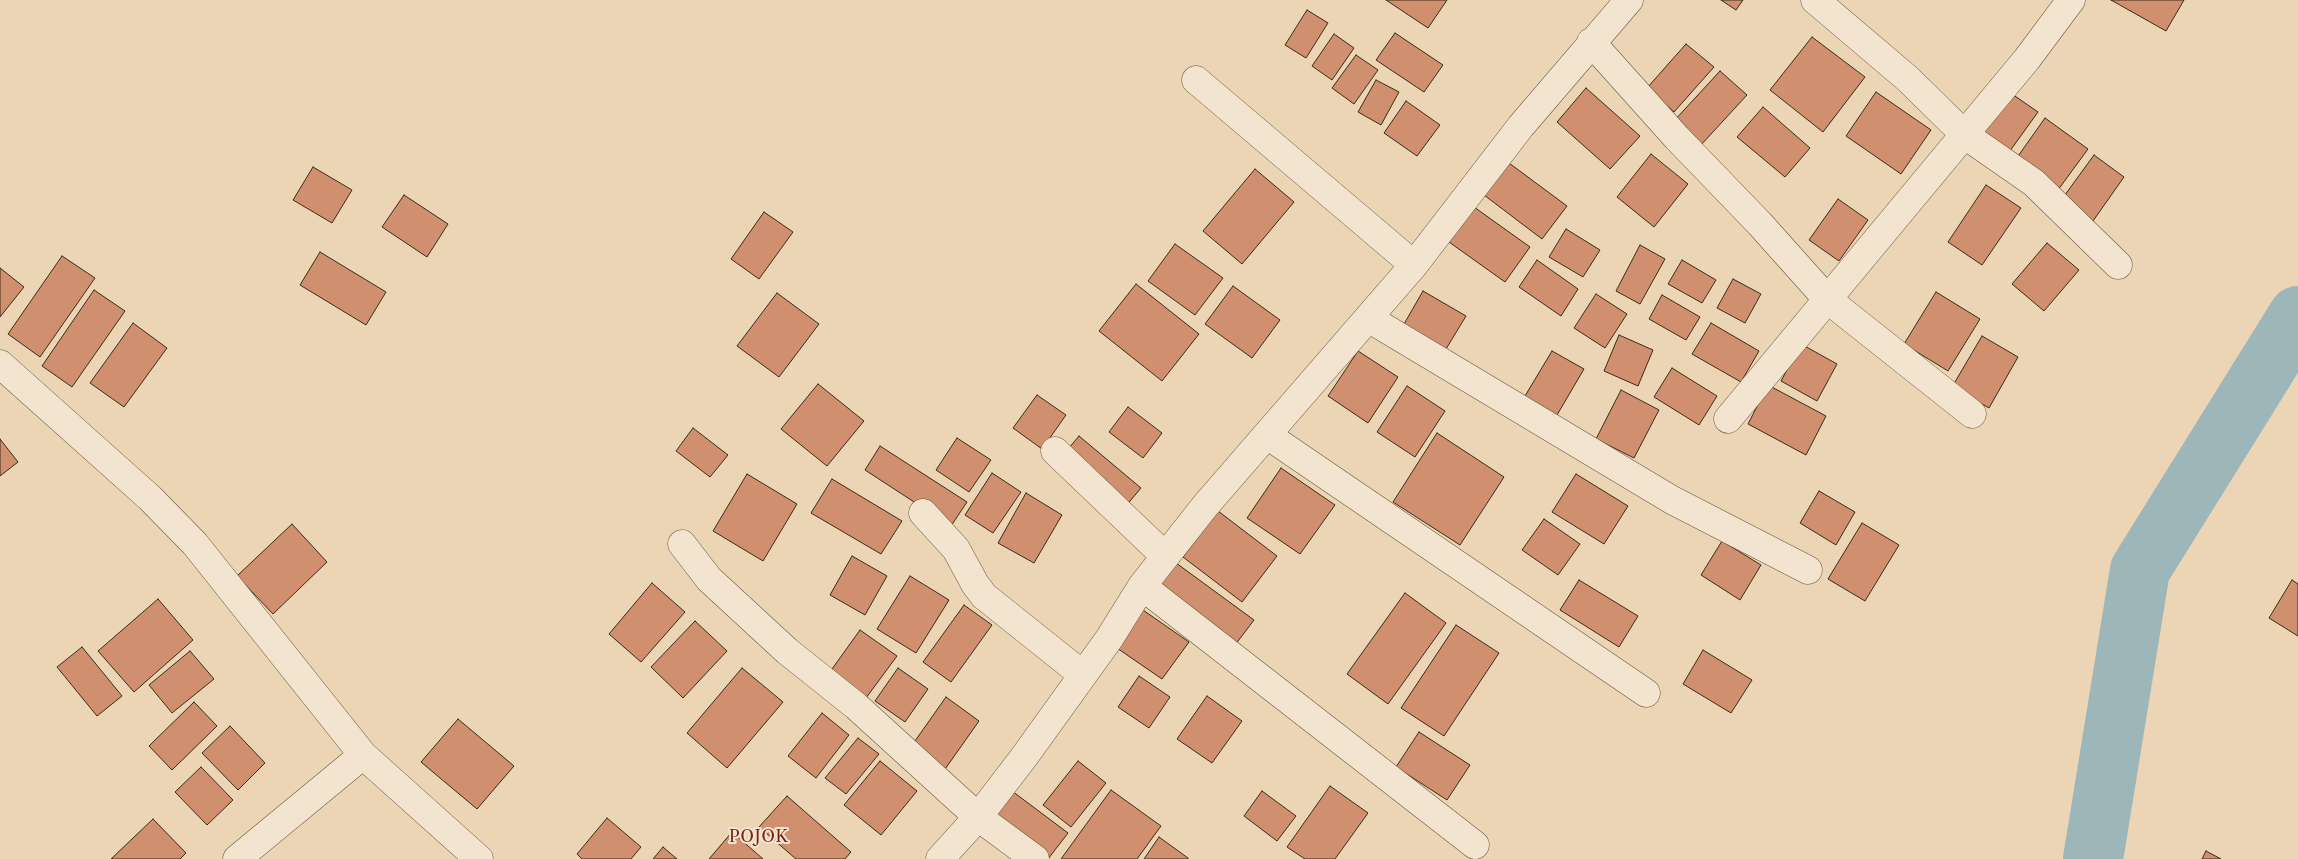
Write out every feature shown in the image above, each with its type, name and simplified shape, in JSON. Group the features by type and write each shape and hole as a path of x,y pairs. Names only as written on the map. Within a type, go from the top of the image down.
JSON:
{"street":[{"path":"940,859 978,817 1109,639 1142,586 1205,506 1414,265 1521,126 1629,0"},
{"path":"1815,0 1908,79 1965,135 2034,183 2118,265"},
{"path":"1728,419 1965,135 2027,59 2070,0"},
{"path":"1592,42 1677,138 1760,224 1827,299 1972,414"},
{"path":"1196,80 1414,265"},
{"path":"1368,318 1672,500 1808,570"},
{"path":"0,364 150,498 196,544 363,755 479,859"},
{"path":"1267,436 1646,693"},
{"path":"1055,451 1165,556"},
{"path":"923,513 956,549 975,584 984,596 1083,675"},
{"path":"682,544 709,578 787,651 856,706 978,817 1035,859"},
{"path":"1142,586 1475,845"},
{"path":"237,859 363,755"}],"building":[{"path":"1386,0 1447,0 1428,28"},
{"path":"1721,0 1743,0 1736,10"},
{"path":"2111,0 2184,0 2166,31"},
{"path":"1307,10 1328,23 1306,58 1285,45"},
{"path":"1395,33 1443,65 1424,92 1376,60"},
{"path":"1334,34 1354,48 1332,80 1312,66"},
{"path":"1812,37 1865,77 1823,132 1770,90"},
{"path":"1686,44 1714,67 1674,112 1647,88"},
{"path":"1356,55 1378,70 1354,104 1332,88"},
{"path":"1720,71 1747,95 1700,146 1673,122"},
{"path":"1376,80 1399,92 1381,125 1358,112"},
{"path":"1586,88 1640,136 1610,169 1557,122"},
{"path":"1876,92 1931,130 1901,174 1846,136"},
{"path":"2009,92 2038,112 2007,155 1979,134"},
{"path":"1406,101 1440,125 1417,156 1384,133"},
{"path":"1763,107 1810,148 1785,177 1737,137"},
{"path":"2045,118 2088,149 2058,190 2016,159"},
{"path":"1651,154 1688,184 1654,227 1617,197"},
{"path":"2094,155 2124,177 2093,221 2062,199"},
{"path":"1509,163 1567,206 1542,239 1484,195"},
{"path":"313,167 352,190 332,223 293,200"},
{"path":"1255,169 1294,202 1242,264 1203,231"},
{"path":"1986,185 2021,208 1982,265 1948,242"},
{"path":"404,195 448,224 427,257 382,227"},
{"path":"1838,199 1868,220 1839,261 1809,240"},
{"path":"1474,207 1530,247 1505,282 1449,242"},
{"path":"764,212 793,232 759,279 731,259"},
{"path":"1566,229 1600,250 1583,277 1549,257"},
{"path":"2047,243 2079,270 2044,311 2012,284"},
{"path":"1175,244 1223,278 1195,315 1148,281"},
{"path":"1640,245 1665,259 1640,304 1616,291"},
{"path":"320,252 386,292 366,325 300,285"},
{"path":"62,256 95,278 40,357 8,334"},
{"path":"1537,260 1578,289 1561,316 1519,287"},
{"path":"1682,260 1716,280 1702,303 1668,284"},
{"path":"0,268 24,287 0,317"},
{"path":"1733,279 1761,294 1745,323 1717,308"},
{"path":"1136,284 1199,334 1162,381 1099,331"},
{"path":"1233,286 1280,320 1252,358 1205,324"},
{"path":"94,290 125,311 72,387 42,366"},
{"path":"1423,291 1466,316 1446,349 1404,324"},
{"path":"1936,292 1980,319 1948,371 1904,344"},
{"path":"777,293 819,324 779,377 737,346"},
{"path":"1596,294 1627,314 1605,348 1574,328"},
{"path":"1662,295 1700,317 1686,340 1649,319"},
{"path":"133,323 167,348 124,407 90,383"},
{"path":"1711,323 1759,351 1741,382 1692,354"},
{"path":"1619,335 1653,350 1638,386 1604,371"},
{"path":"1982,336 2018,357 1989,408 1952,387"},
{"path":"1801,344 1837,364 1817,401 1781,381"},
{"path":"1358,351 1398,377 1368,423 1328,396"},
{"path":"1552,351 1584,369 1557,415 1525,396"},
{"path":"1672,368 1717,396 1699,425 1654,397"},
{"path":"818,384 864,421 827,466 781,429"},
{"path":"1768,385 1826,416 1806,455 1748,424"},
{"path":"1407,386 1445,411 1415,457 1377,432"},
{"path":"1621,390 1659,410 1634,458 1596,439"},
{"path":"1037,395 1066,415 1042,449 1013,428"},
{"path":"1128,407 1162,433 1143,458 1109,432"},
{"path":"693,428 728,455 710,477 676,451"},
{"path":"1437,433 1504,477 1460,545 1393,502"},
{"path":"1079,436 1141,488 1125,507 1063,455"},
{"path":"957,438 991,460 969,492 936,470"},
{"path":"0,439 18,462 0,476"},
{"path":"880,446 967,502 951,526 865,470"},
{"path":"1281,468 1335,505 1300,554 1247,518"},
{"path":"992,473 1021,492 993,533 965,515"},
{"path":"747,474 797,504 763,561 713,531"},
{"path":"1576,474 1628,506 1604,544 1552,512"},
{"path":"832,479 902,521 881,554 811,513"},
{"path":"1819,491 1855,512 1836,545 1800,523"},
{"path":"1026,493 1062,515 1034,563 998,543"},
{"path":"1218,511 1277,556 1242,602 1183,557"},
{"path":"1544,519 1580,544 1558,575 1522,550"},
{"path":"1862,523 1899,545 1865,601 1828,579"},
{"path":"292,524 327,562 273,614 237,576"},
{"path":"1722,541 1761,565 1740,600 1701,575"},
{"path":"852,556 887,576 865,615 830,595"},
{"path":"1172,560 1254,620 1235,645 1154,585"},
{"path":"910,576 949,600 916,653 877,629"},
{"path":"1579,580 1638,616 1619,647 1560,610"},
{"path":"2292,580 2298,584 2298,636 2269,618"},
{"path":"652,583 685,612 641,662 609,634"},
{"path":"1405,593 1446,623 1388,704 1347,674"},
{"path":"158,599 193,640 134,692 98,651"},
{"path":"964,605 992,625 951,682 923,662"},
{"path":"1140,608 1189,642 1162,679 1114,646"},
{"path":"695,621 727,651 683,698 651,667"},
{"path":"1456,625 1499,653 1444,736 1401,708"},
{"path":"860,630 897,656 863,702 827,676"},
{"path":"82,647 122,696 97,716 57,667"},
{"path":"1703,650 1752,680 1731,713 1683,684"},
{"path":"190,651 214,679 172,713 149,685"},
{"path":"742,668 783,702 727,768 687,733"},
{"path":"898,668 928,689 905,722 875,701"},
{"path":"1139,676 1170,697 1149,728 1118,707"},
{"path":"1207,696 1242,721 1212,763 1177,739"},
{"path":"946,697 979,721 943,772 910,748"},
{"path":"194,702 217,726 172,770 149,746"},
{"path":"822,713 849,735 816,778 788,756"},
{"path":"458,719 514,766 477,809 421,762"},
{"path":"230,726 265,763 238,790 202,753"},
{"path":"1419,732 1470,765 1447,800 1396,767"},
{"path":"858,738 879,754 846,794 825,778"},
{"path":"880,761 917,791 881,835 844,805"},
{"path":"1078,761 1106,783 1071,827 1043,805"},
{"path":"201,767 233,800 207,825 175,792"},
{"path":"1330,786 1368,813 1335,859 1305,859 1287,847"},
{"path":"1111,790 1161,826 1137,859 1061,859"},
{"path":"1012,791 1068,833 1048,859 991,818"},
{"path":"1262,791 1296,816 1277,841 1244,816"},
{"path":"787,796 851,852 845,859 796,859 759,827"},
{"path":"607,818 641,847 631,859 582,859 577,854"},
{"path":"153,819 186,853 180,859 111,859"},
{"path":"732,832 763,859 709,859"},
{"path":"1159,837 1188,858 1188,859 1144,859"},
{"path":"663,847 677,859 653,859"},
{"path":"2206,851 2221,859 2202,859"}],"waterway":[{"path":"2093,859 2140,570 2298,316"}],"district":[{"name":"POJOK","path":"759,837"}]}
